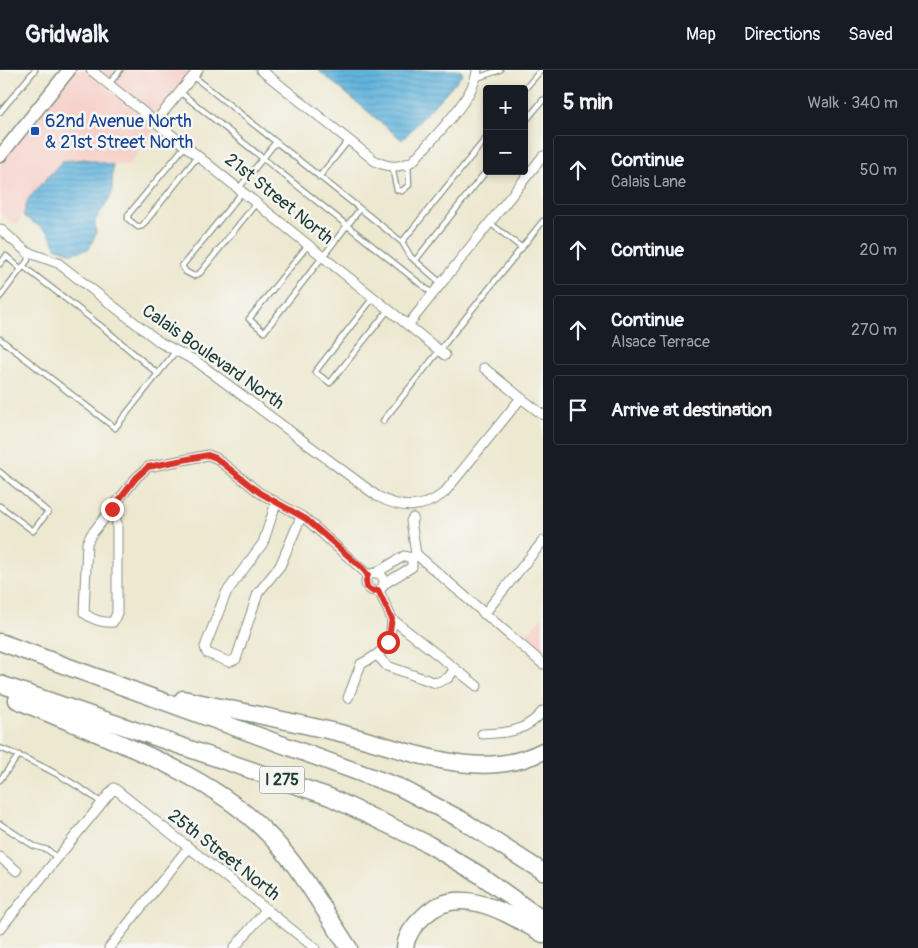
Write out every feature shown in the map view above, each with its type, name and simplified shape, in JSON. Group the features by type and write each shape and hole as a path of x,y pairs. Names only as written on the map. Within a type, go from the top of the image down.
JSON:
{"highway":[{"name":"I 275","path":"0,642 399,788 462,820 543,872"},
{"path":"101,678 338,732 399,750 455,762 492,766 528,758 543,751"},
{"name":"I 275","path":"0,684 330,797 428,844 480,875 543,920"},
{"path":"0,691 167,766 224,796 246,813 282,848 348,948"},
{"path":"405,948 410,931 427,912 458,901 484,904 500,910 543,934"}],"street":[{"path":"0,156 70,70"},
{"name":"21st Street North","path":"91,70 199,155 442,353"},
{"path":"261,70 375,161 386,167 408,163 444,125 470,92 477,74"},
{"path":"156,121 196,73"},
{"path":"408,325 543,156"},
{"name":"Calais Boulevard North","path":"0,229 27,252 58,263 161,343 177,350 224,381 378,496 392,504 410,507"},
{"path":"484,368 543,415"},
{"path":"521,398 444,493 433,501 410,507 414,518 411,521 416,539 414,556 412,567 372,591 367,587 366,581 372,574 404,556 414,556 543,664"},
{"path":"112,509 117,523 117,613 113,622 105,623 93,620 84,613 87,543 91,535 136,478 148,467 208,455 216,458 276,503 314,525 372,574 383,578 381,587 392,619 388,642 377,655 361,664 348,698"},
{"path":"276,503 263,543 226,593 206,647 207,653 229,662 236,659 258,593 280,566 301,517"},
{"path":"484,614 543,541"},
{"path":"392,619 477,686"},
{"path":"377,655 386,666 436,683 442,682 455,669"},
{"path":"482,734 512,733 522,729 543,711"},
{"name":"25th Street North","path":"102,803 114,788 315,948"},
{"path":"0,929 102,803"},
{"path":"109,948 188,848"},
{"path":"0,857 17,871"},
{"path":"234,948 267,908"}],"lane":[{"path":"0,112 35,70"},
{"path":"109,84 120,70"},
{"path":"477,74 500,70"},
{"path":"528,85 541,70"},
{"path":"196,73 276,142 402,242 415,261 441,284"},
{"path":"180,92 433,294"},
{"path":"528,118 543,100"},
{"path":"320,177 349,140"},
{"path":"257,202 200,273 194,276 186,272 182,266 239,196 239,188 276,142"},
{"path":"402,242 483,142"},
{"path":"185,145 128,215 128,219 138,227 142,226 199,155"},
{"path":"392,167 394,183 397,190 402,191 409,185 408,163"},
{"path":"415,261 483,175"},
{"path":"308,244 249,319 264,332 360,209"},
{"path":"383,421 442,353 543,221"},
{"path":"490,223 522,248"},
{"path":"0,297 28,260 27,252"},
{"path":"0,264 6,256 106,330 158,374"},
{"path":"374,297 315,372 330,383 389,309"},
{"path":"0,339 115,428 177,350"},
{"path":"0,472 48,512 33,531 0,506"},
{"path":"0,748 65,777 102,803"},
{"path":"0,780 19,755"},
{"path":"0,824 34,846 48,850 58,858"}],"shaded area":[{"path":"75,70 84,70 158,128 128,165 98,163 28,199 18,225 0,214 0,163"},
{"path":"98,70 192,70 155,115"},
{"path":"543,616 543,658 522,639"}],"water":[{"path":"318,70 460,70 463,74 402,140"},
{"path":"85,159 113,165 112,194 95,221 96,233 89,249 72,253 57,248 48,232 23,216 28,199 62,161"}],"place":[{"name":"62nd Avenue North & 21st Street North","path":"35,131"}],"route":[{"path":"112,509 136,478 148,467 208,455 216,458 260,493 314,525 362,568 368,575 366,578 367,587 372,591 378,590 392,619 388,642"}]}
